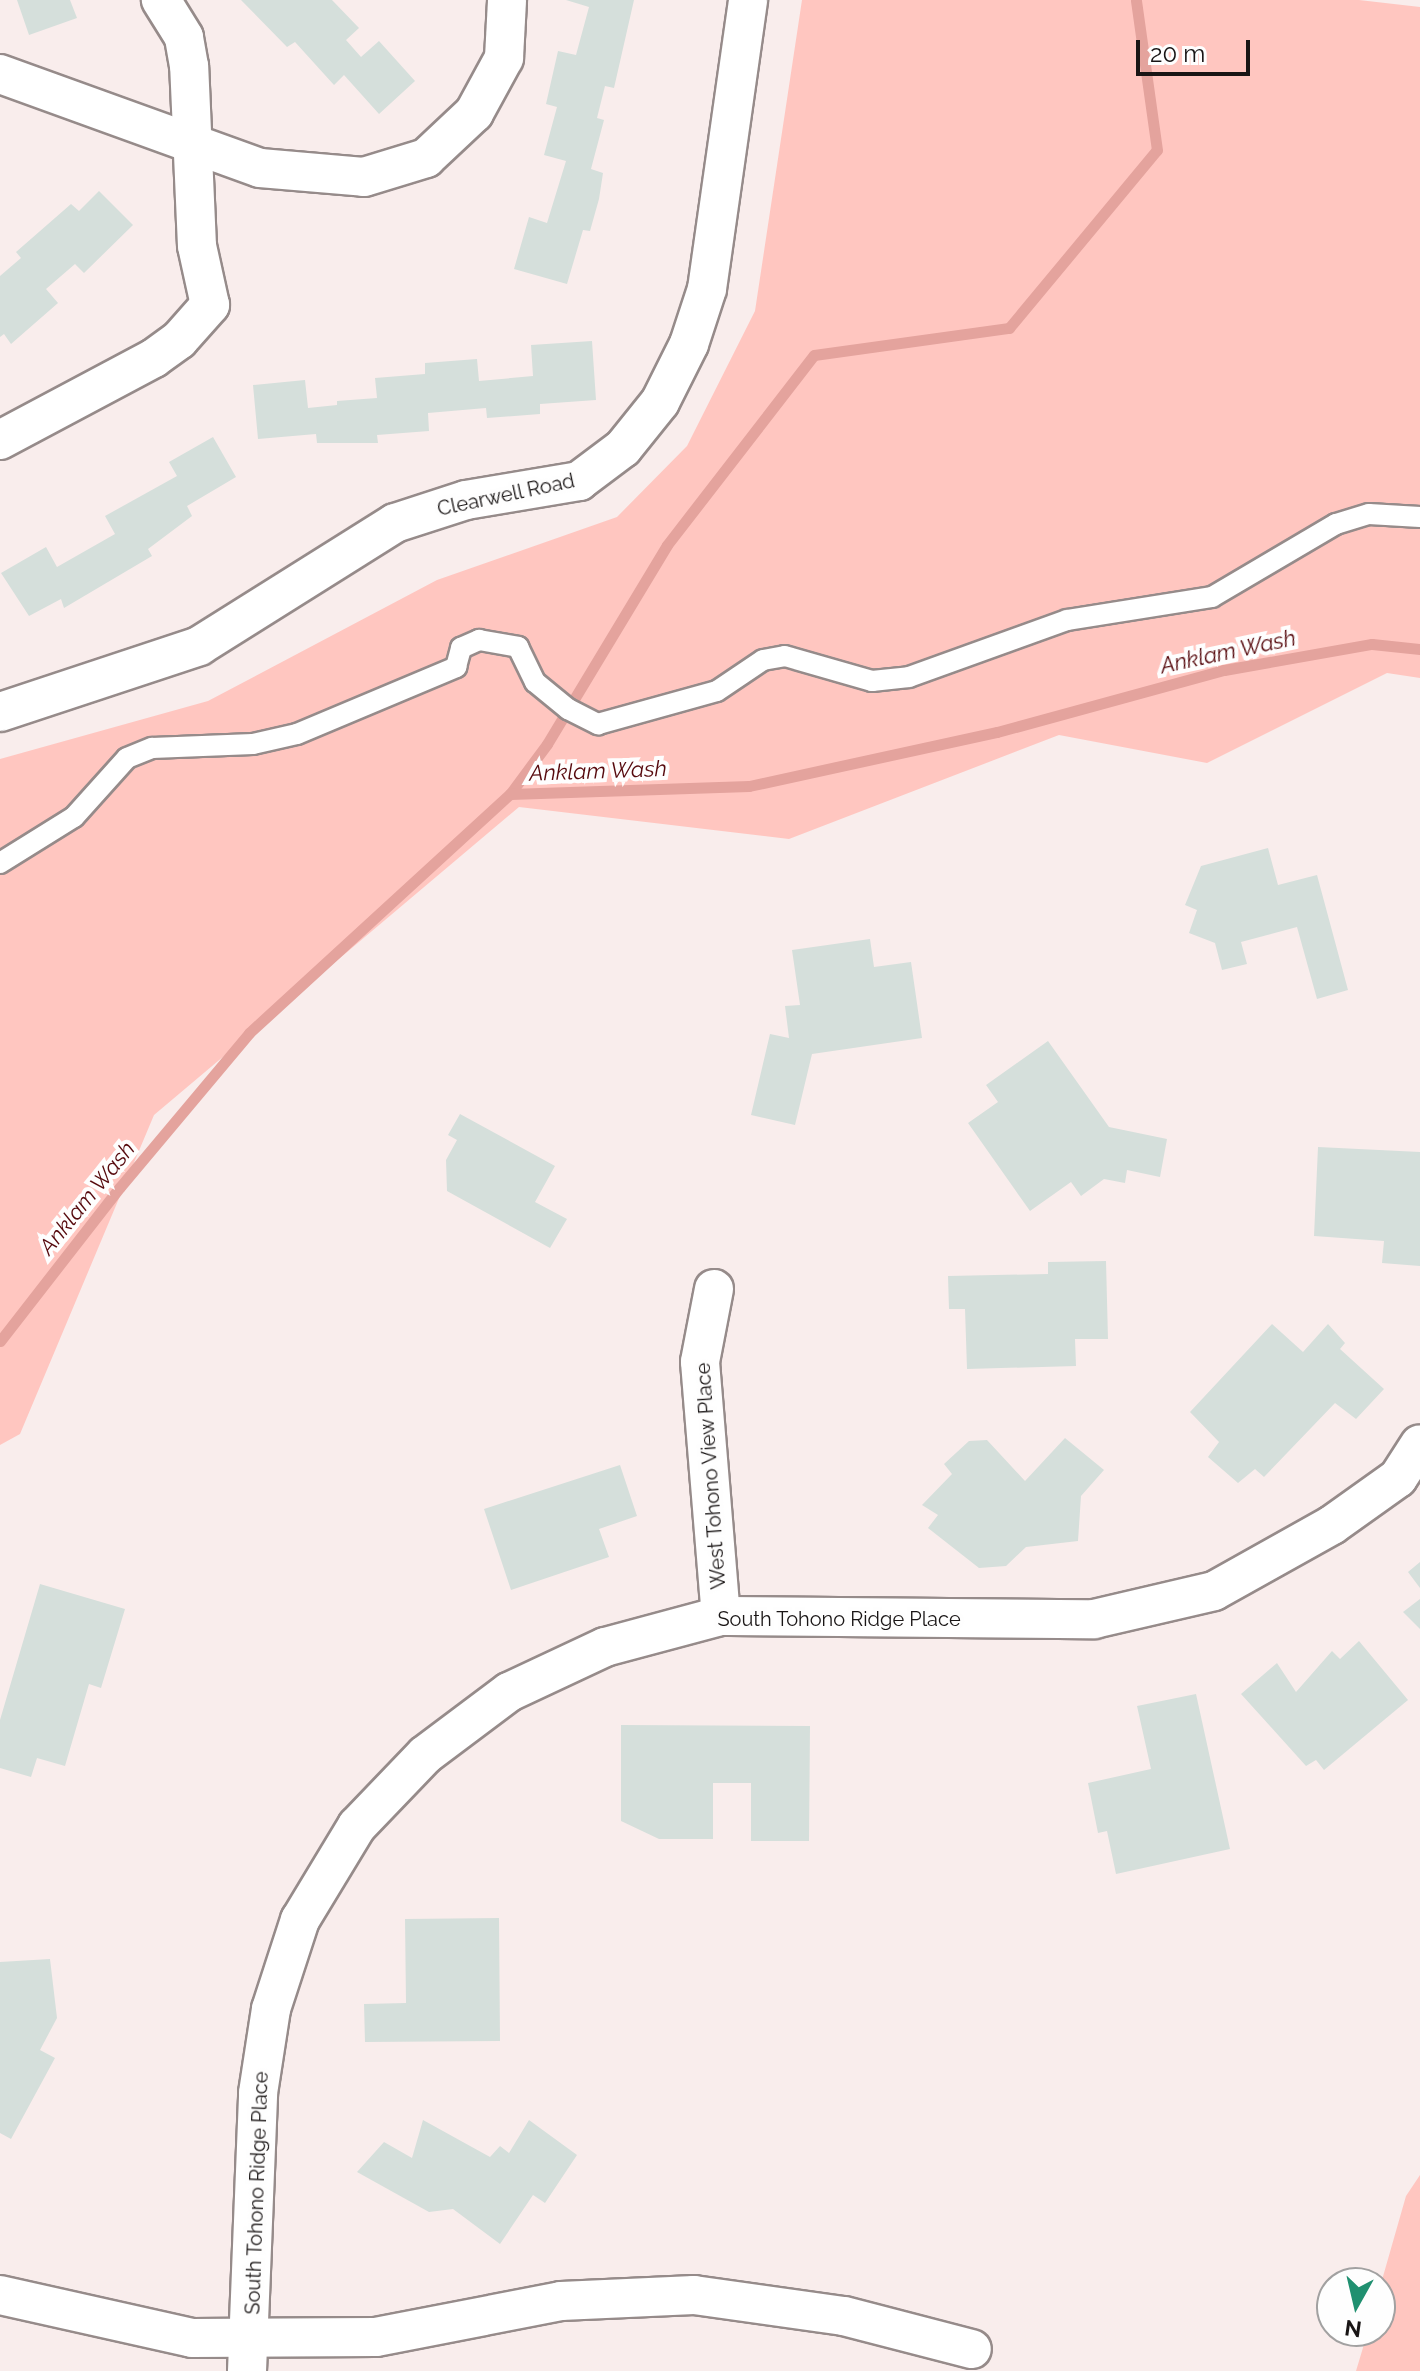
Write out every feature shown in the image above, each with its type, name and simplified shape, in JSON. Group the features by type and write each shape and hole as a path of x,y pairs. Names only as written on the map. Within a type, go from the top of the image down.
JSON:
{"street":[{"path":"0,440 154,358 179,340 210,305 197,246 193,141 184,37 161,0"},
{"path":"0,74 193,141 260,168 328,178 400,170 453,138 474,113 504,58 507,0"},
{"name":"Clearwell Road","path":"0,712 199,646 395,523 466,500 579,481 623,448 660,402 689,344 707,289 748,0"},
{"name":"West Tohono View Place","path":"714,1289 700,1362 721,1616"},
{"name":"South Tohono Ridge Place","path":"249,2354 258,2093 271,2009 300,1920 357,1826 425,1755 509,1692 605,1647 721,1616 1094,1619 1214,1591 1332,1525 1398,1478 1420,1444"},
{"path":"0,2295 192,2338 249,2354 376,2337 561,2301 694,2295 844,2316 972,2349"}],"lane":[{"path":"0,863 74,817 127,758 152,748 253,744 297,734 456,667 461,648 479,640 518,647 535,682 568,709 598,724 717,691 763,660 785,656 872,681 909,677 1067,620 1212,597 1336,524 1369,514 1420,517"}],"shaded area":[{"path":"802,0 1359,0 1420,7 1420,678 1387,673 1207,763 1059,735 789,839 519,807 154,1115 20,1434 0,1445 0,759 208,701 437,580 617,517 687,446 755,311"},
{"path":"1420,2175 1420,2371 1356,2371 1363,2347 1396,2347 1396,2267 1386,2267 1406,2196"}],"building":[{"path":"17,0 70,0 77,18 29,35"},
{"path":"241,0 332,0 359,28 346,40 361,57 379,41 415,81 379,114 344,75 334,85 295,42 287,47"},
{"path":"566,0 634,0 614,88 605,86 597,118 604,120 591,169 603,173 599,199 590,231 583,230 567,284 514,269 529,217 547,223 566,161 544,155 557,107 546,104 558,51 576,55 589,7"},
{"path":"99,191 133,225 84,273 75,264 46,289 58,303 11,344 4,334 0,337 0,276 21,258 16,252 71,204 79,211"},
{"path":"592,341 596,400 540,404 540,414 487,418 486,408 428,413 429,431 377,435 378,443 317,443 316,434 258,439 253,385 305,380 308,408 337,405 337,401 377,398 375,378 425,374 425,363 477,359 479,381 533,376 531,345"},
{"path":"213,437 236,477 187,506 192,516 148,549 152,556 64,608 61,599 29,616 1,573 46,547 57,567 115,534 105,516 177,476 169,462"},
{"path":"1268,848 1278,885 1317,875 1348,990 1317,999 1297,927 1241,942 1247,964 1222,970 1215,943 1189,933 1197,910 1185,905 1201,866"},
{"path":"870,939 874,967 911,962 922,1038 812,1054 795,1125 751,1115 770,1034 789,1038 785,1006 800,1005 792,950"},
{"path":"1048,1041 1109,1127 1167,1139 1160,1177 1127,1170 1125,1183 1104,1179 1081,1196 1071,1182 1030,1211 968,1123 998,1102 986,1085"},
{"path":"460,1114 555,1166 535,1202 567,1219 550,1248 447,1191 446,1160 457,1140 448,1135"},
{"path":"1318,1147 1420,1152 1420,1266 1382,1263 1384,1241 1314,1236"},
{"path":"1106,1261 1108,1339 1075,1339 1076,1366 967,1369 965,1309 949,1309 948,1276 1048,1274 1048,1262"},
{"path":"1272,1324 1303,1352 1328,1324 1345,1343 1340,1349 1384,1389 1356,1419 1335,1403 1264,1477 1255,1469 1238,1483 1208,1457 1219,1442 1190,1412"},
{"path":"1065,1438 1104,1470 1081,1496 1078,1541 1026,1547 1006,1566 979,1568 928,1528 938,1515 922,1505 952,1474 944,1464 969,1441 987,1440 1025,1481"},
{"path":"620,1465 637,1516 599,1529 609,1557 511,1590 484,1509"},
{"path":"1420,1562 1420,1588 1408,1572"},
{"path":"40,1584 125,1609 101,1688 89,1684 65,1766 37,1758 31,1777 0,1768 0,1720"},
{"path":"1420,1599 1420,1629 1403,1612"},
{"path":"1359,1641 1408,1700 1324,1770 1316,1760 1306,1766 1241,1694 1277,1663 1296,1692 1332,1651 1340,1659"},
{"path":"1196,1694 1230,1849 1116,1874 1107,1831 1098,1833 1088,1783 1151,1769 1137,1706"},
{"path":"621,1725 810,1726 809,1841 751,1841 751,1783 713,1783 713,1839 659,1839 621,1821"},
{"path":"499,1918 500,2041 365,2042 364,2004 406,2003 405,1919"},
{"path":"50,1959 57,2018 40,2050 55,2058 11,2139 0,2133 0,1962"},
{"path":"423,2120 490,2157 500,2146 509,2153 529,2120 577,2155 545,2203 533,2195 500,2244 453,2209 429,2212 357,2172 384,2142 412,2158"}],"waterway":[{"path":"510,794 547,744 667,545 814,355 1009,328 1157,150 1136,0"},
{"name":"Anklam Wash","path":"0,1341 120,1187 249,1033 510,794 749,786 997,732 1224,670 1372,644 1420,649"}]}
